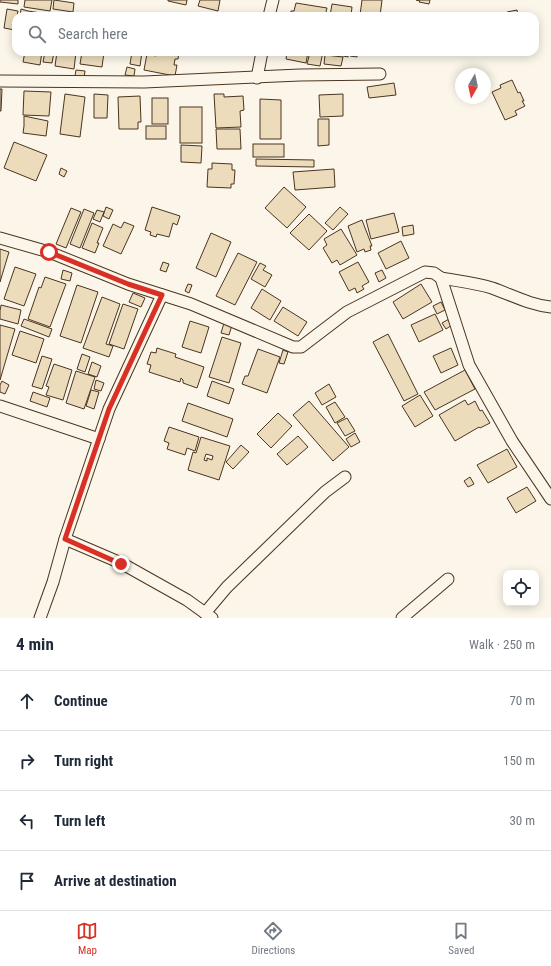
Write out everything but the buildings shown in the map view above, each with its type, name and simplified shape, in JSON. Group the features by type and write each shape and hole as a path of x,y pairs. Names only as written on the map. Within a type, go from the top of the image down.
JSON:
{"street":[{"path":"270,12 273,0"},
{"path":"257,78 261,56"},
{"path":"0,81 144,82 300,75 380,74"},
{"path":"0,238 49,252 128,284 191,304 293,347 301,347 346,312 425,272 434,273 441,278 492,288 523,300 551,307"},
{"path":"441,278 469,365 512,441 551,499"},
{"path":"40,618 109,409 162,295"},
{"path":"0,406 99,439"},
{"path":"65,539 121,564 187,600 209,615 227,587 325,492 345,477"},
{"path":"402,618 448,579"}],"route":[{"path":"49,252 128,284 162,295 109,409 65,539 121,564"}]}
